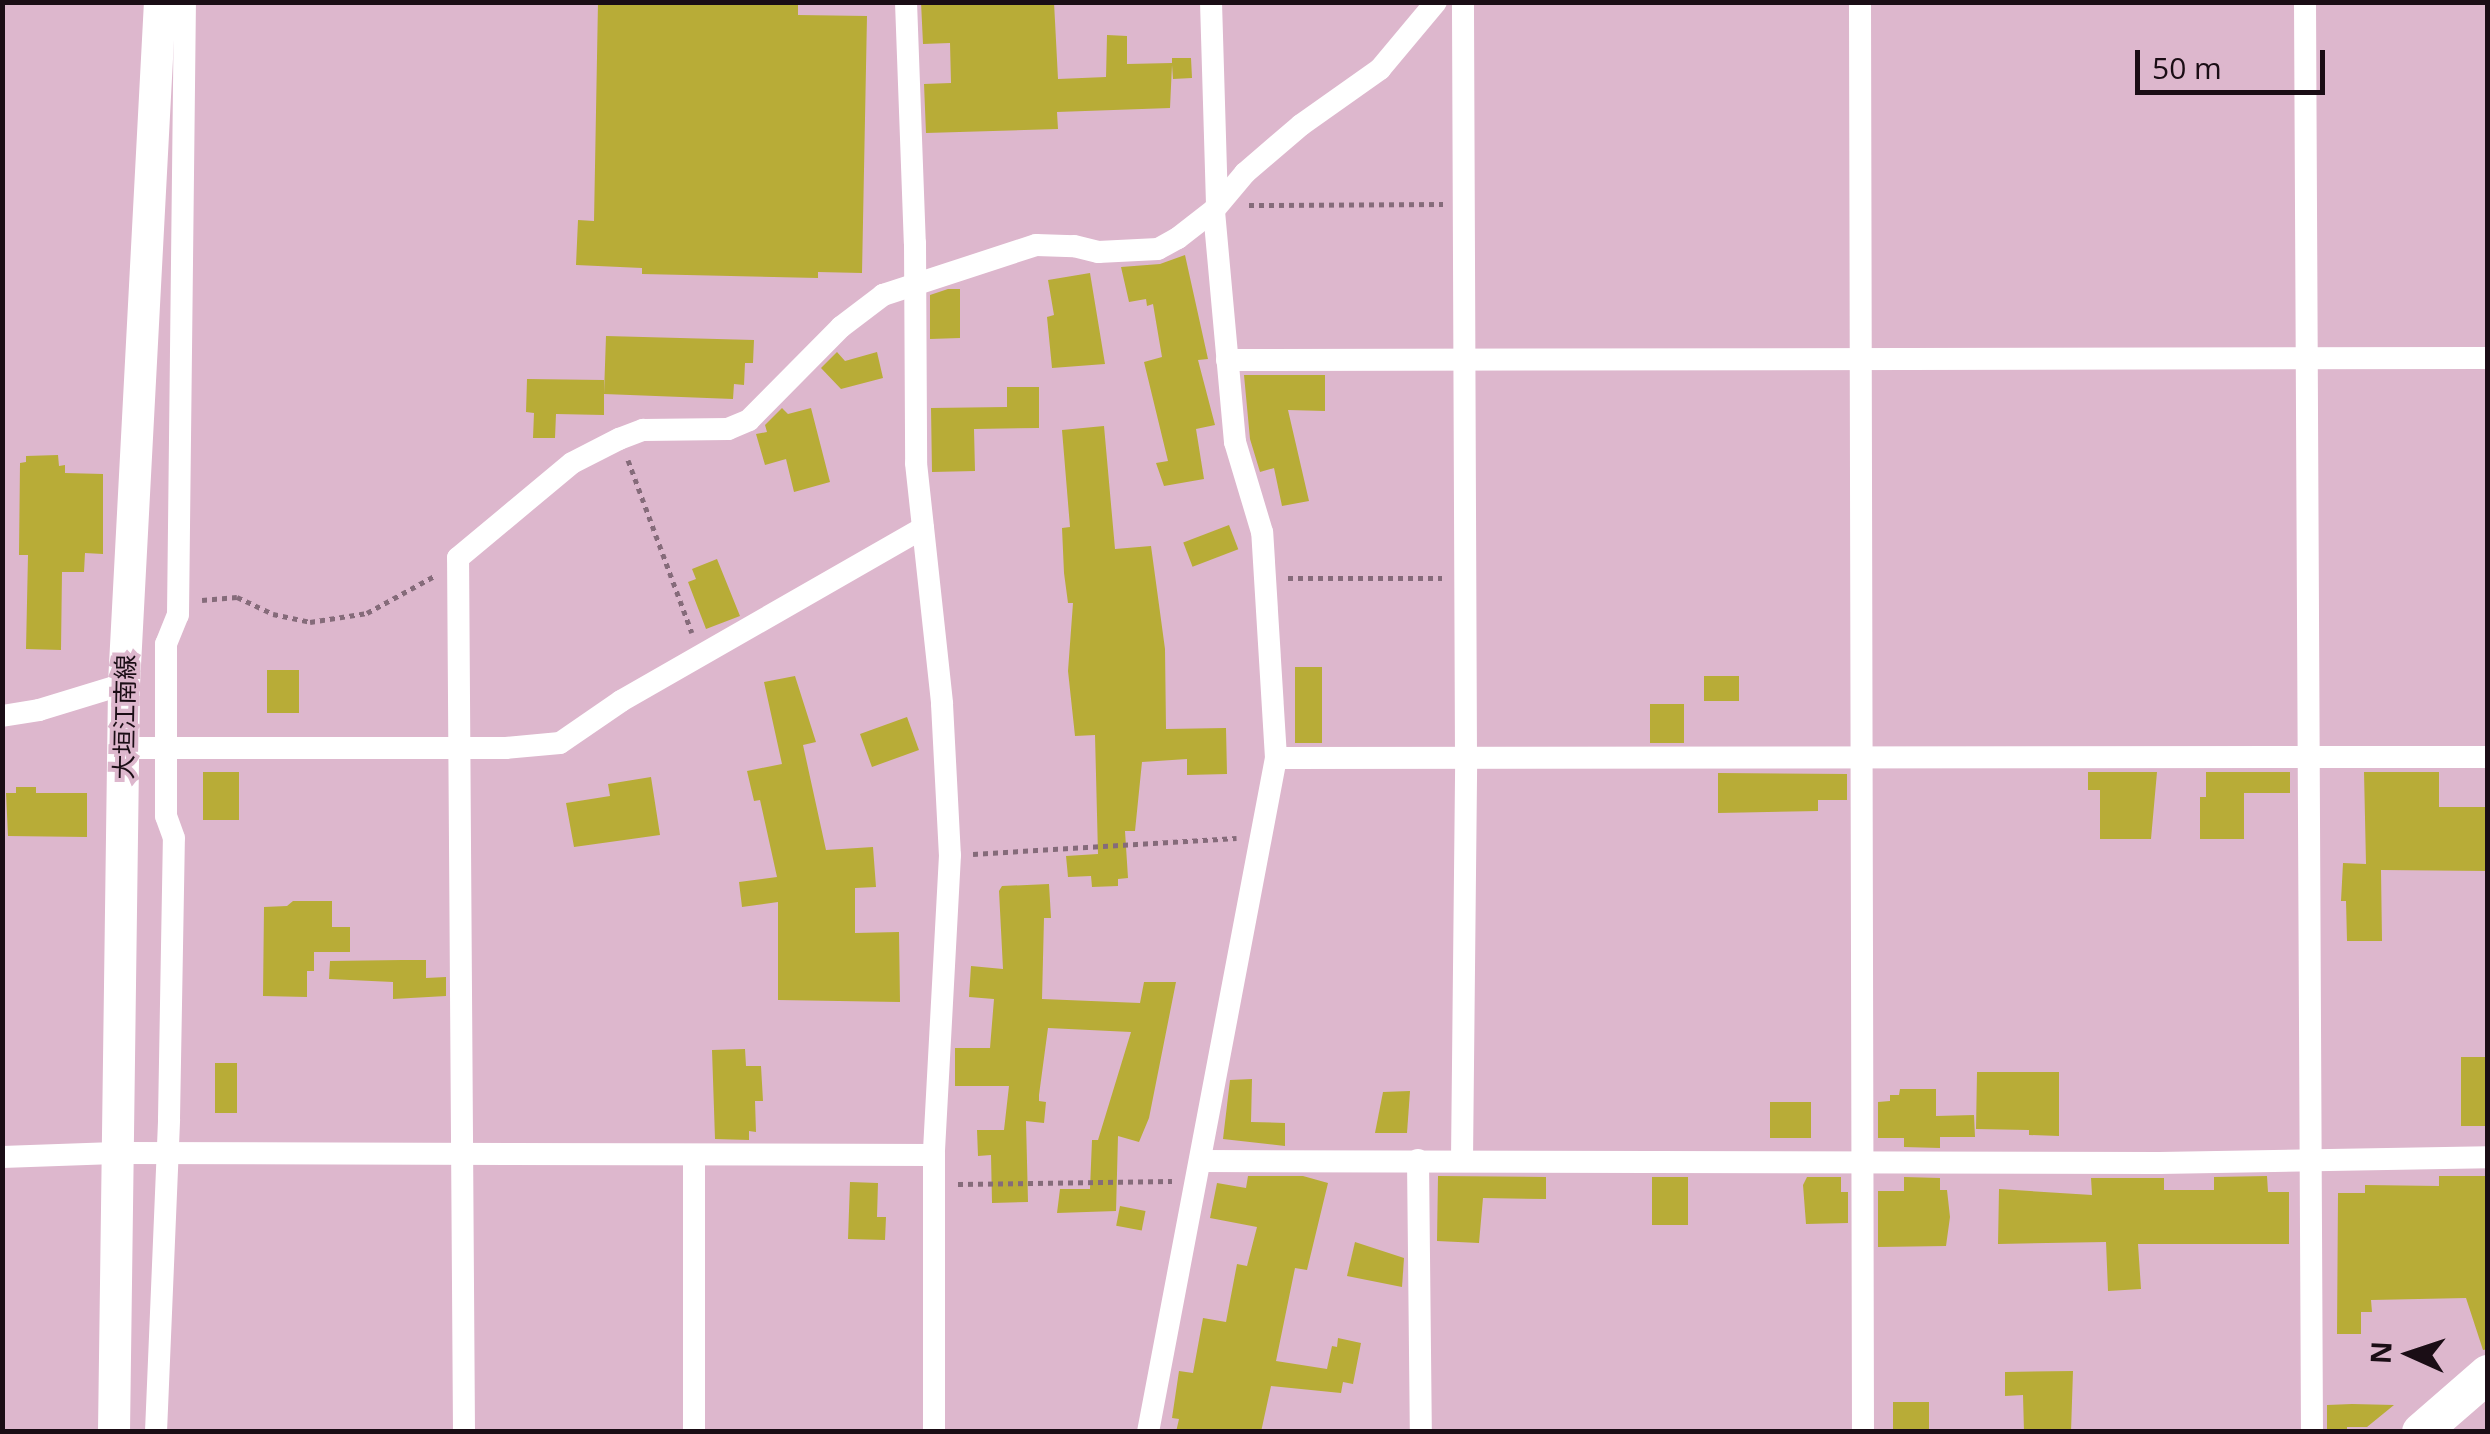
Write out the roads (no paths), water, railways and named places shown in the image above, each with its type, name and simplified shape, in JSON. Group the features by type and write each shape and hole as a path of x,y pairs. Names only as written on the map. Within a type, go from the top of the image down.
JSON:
{"main road":[{"name":"大垣江南線","path":"114,1432 124,684 160,2"},
{"path":"2421,1432 2488,1374"}],"street":[{"path":"156,1432 174,838 166,816 166,644 178,606 185,2"},
{"path":"906,2 916,463 942,704 950,855 934,1155 934,1432"},
{"path":"1148,1432 1276,758 1262,532 1235,442 1227,360 1216,206 1212,2"},
{"path":"464,1432 458,558 572,463 620,439 643,430 728,429 749,420 841,327 883,294 1036,245 1074,246 1098,252 1158,249 1216,206 1301,126 1380,68 1436,2"},
{"path":"1462,1160 1466,758 1463,2"},
{"path":"1860,2 1864,1432"},
{"path":"2306,2 2312,1432"},
{"path":"1227,360 1464,363 2488,358"},
{"path":"123,748 506,748 560,743 621,702 702,659 923,528"},
{"path":"2,716 39,710 124,684"},
{"path":"1276,758 2488,757"},
{"path":"2,1158 115,1154 463,1158 934,1155"},
{"path":"694,1157 694,1432"},
{"path":"1198,1172 1418,1160 2159,1163 2488,1157"},
{"path":"1418,1160 1421,1432"}]}
